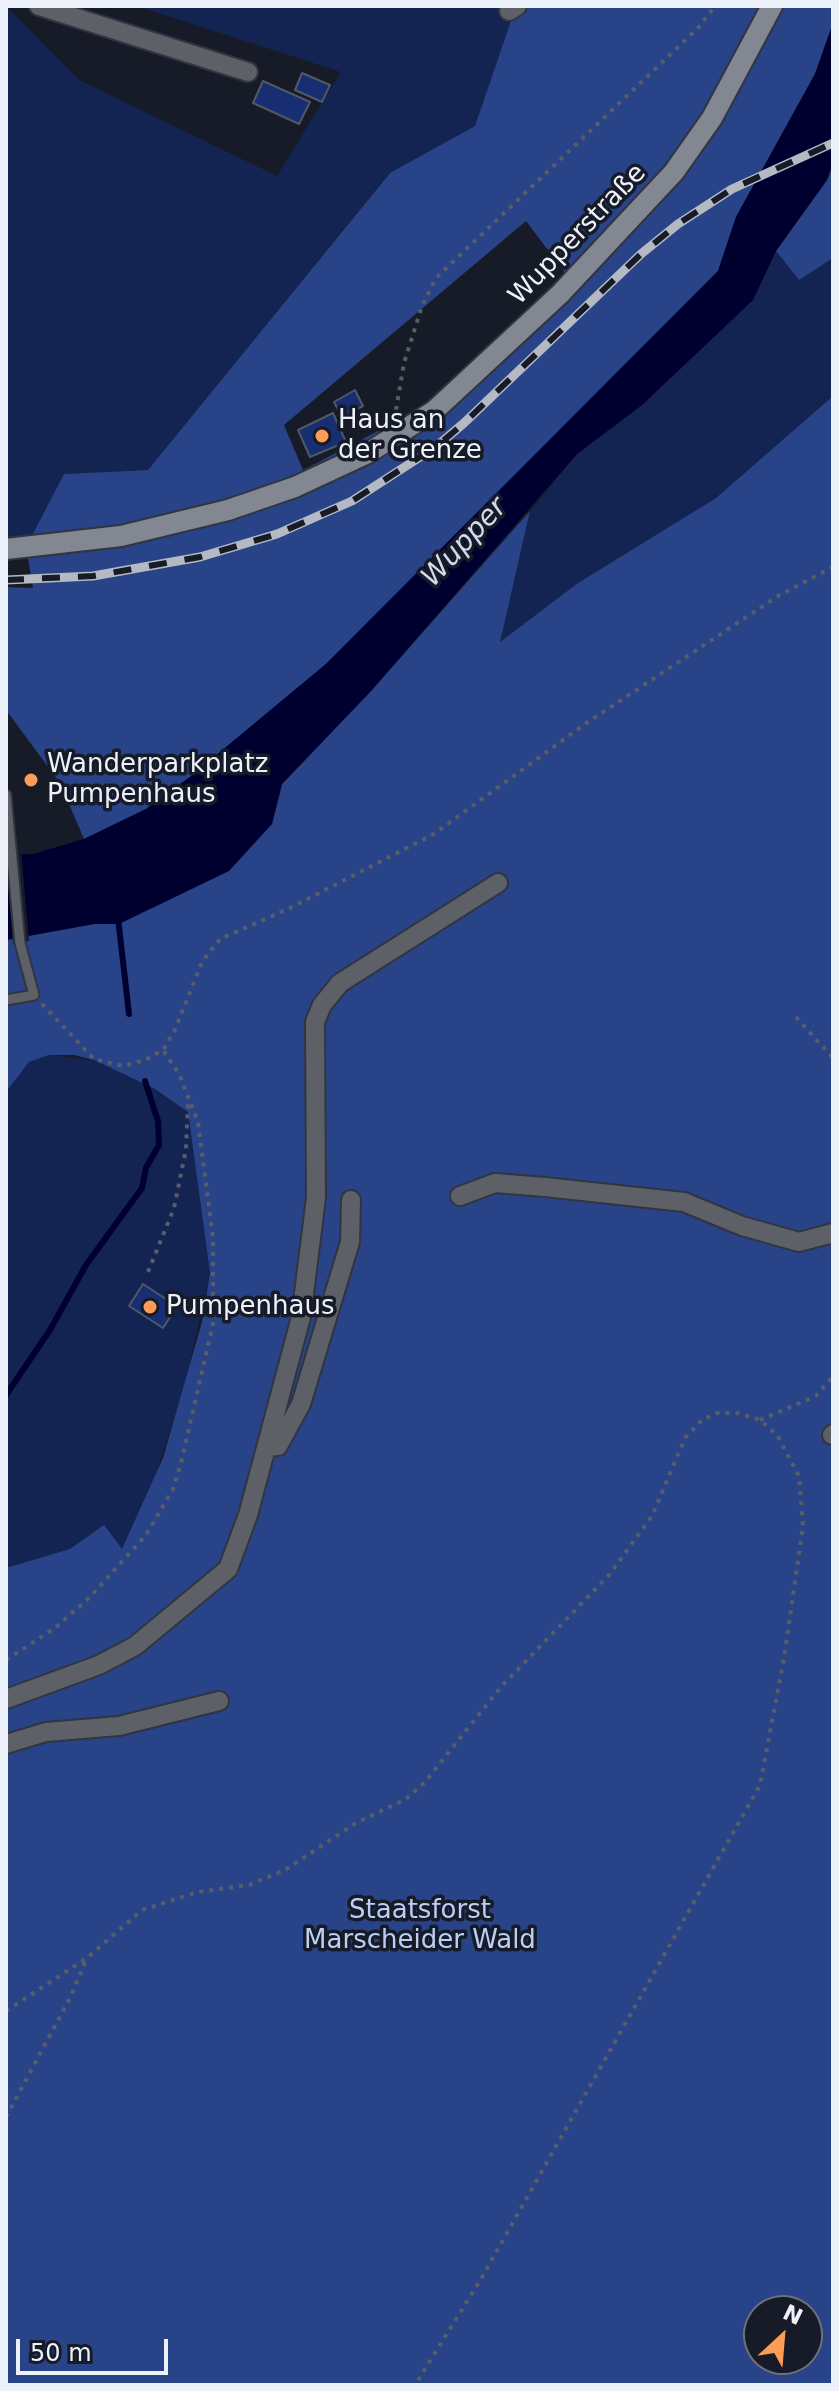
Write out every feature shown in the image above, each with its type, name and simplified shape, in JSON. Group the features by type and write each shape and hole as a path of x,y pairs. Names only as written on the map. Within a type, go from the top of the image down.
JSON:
{"main road":[{"name":"Wupperstraße","path":"6,549 121,536 192,520 295,487 377,448 434,411 493,360 674,172 712,118 772,6"}],"street":[{"path":"39,6 248,72"},
{"path":"6,1699 99,1665 135,1646 228,1569 248,1515 301,1317 316,1198 315,1022 322,1005 340,983 498,883"},
{"path":"460,1196 495,1183 545,1187 684,1202 742,1226 799,1242 833,1233"},
{"path":"266,1447 278,1446 301,1404 350,1242 351,1200"},
{"path":"6,1744 46,1732 119,1726 219,1701"}],"lane":[{"path":"6,795 20,943 34,995 6,1000"}],"path":[{"path":"377,448 380,429 399,405 404,363 422,306 436,278 698,28 715,6"},
{"path":"34,995 82,1049 105,1063 123,1066 145,1060 163,1050 174,1032 202,962 220,939 290,908 434,834 598,716 778,596 833,567"},
{"path":"796,1017 833,1058"},
{"path":"6,1660 55,1628 90,1597 146,1535 173,1489 213,1324 213,1238 207,1172 198,1122 188,1095 163,1050"},
{"path":"148,1272 174,1208 186,1149 188,1095"},
{"path":"760,1420 816,1396 833,1376"},
{"path":"6,2011 87,1958 142,1910 198,1892 249,1885 285,1870 356,1823 406,1799 425,1782 500,1688 567,1621 626,1553 652,1516 685,1438 702,1420 717,1413 738,1413 760,1420 790,1454 799,1476 803,1502 784,1658 760,1785 481,2279 415,2385"},
{"path":"6,2117 70,1998 87,1958"}],"shaded area":[{"path":"6,6 79,80 277,176 341,72 137,6 516,6 475,126 387,176 148,470 64,474 26,547 6,541"},
{"path":"776,251 799,280 833,258 833,396 716,498 578,583 499,643 530,511 577,454 642,405 753,300"},
{"path":"49,1055 94,1060 155,1089 188,1112 210,1273 185,1385 157,1470 157,1530 6,1658 6,1092 29,1062"}],"green space":[{"path":"516,6 833,6 833,23 815,74 736,217 718,271 326,664 190,777 146,809 84,839 60,783 6,710 6,587 33,588 26,547 64,474 148,470 390,173 475,126","holes":["526,221 566,274 426,406 303,470 284,425"]},
{"path":"833,165 833,258 799,280 776,251 828,179"},
{"name":"Staatsforst Marscheider Wald","path":"833,396 833,2385 6,2385 6,1568 70,1549 104,1525 122,1549 163,1458 202,1322 210,1273 188,1112 155,1089 94,1060 74,1055 49,1055 29,1062 6,1092 6,940 94,924 119,924 272,824 282,784 371,691 530,511 500,642 578,583 716,498"}],"water":[{"name":"Wupper","path":"833,23 833,163 826,181 776,251 753,300 642,405 577,454 371,691 282,784 272,824 229,871 119,924 94,924 6,940 6,855 33,854 84,839 146,809 190,777 326,664 718,271 736,217 815,74"}],"pier":[{"path":"21,850 29,941 13,944 6,851"}],"building":[{"path":"302,73 330,85 322,102 295,90"},
{"path":"263,81 310,102 299,124 253,103"},
{"path":"355,390 363,406 342,417 334,402"},
{"name":"Haus an der Grenze","path":"333,413 346,442 310,457 298,430"},
{"name":"Pumpenhaus","path":"143,1284 172,1303 169,1308 174,1311 163,1328 129,1306"}],"waterway":[{"path":"118,918 129,1014"},
{"path":"6,1395 50,1330 86,1265 142,1188 146,1168 159,1145 158,1121 145,1081"}],"railway":[{"path":"6,580 93,576 200,557 277,534 352,501 437,446 641,254 678,224 732,189 833,143"}],"place":[{"name":"Haus an der Grenze","path":"322,436"},
{"name":"Wanderparkplatz Pumpenhaus","path":"31,780"},
{"name":"Pumpenhaus","path":"150,1307"}]}
